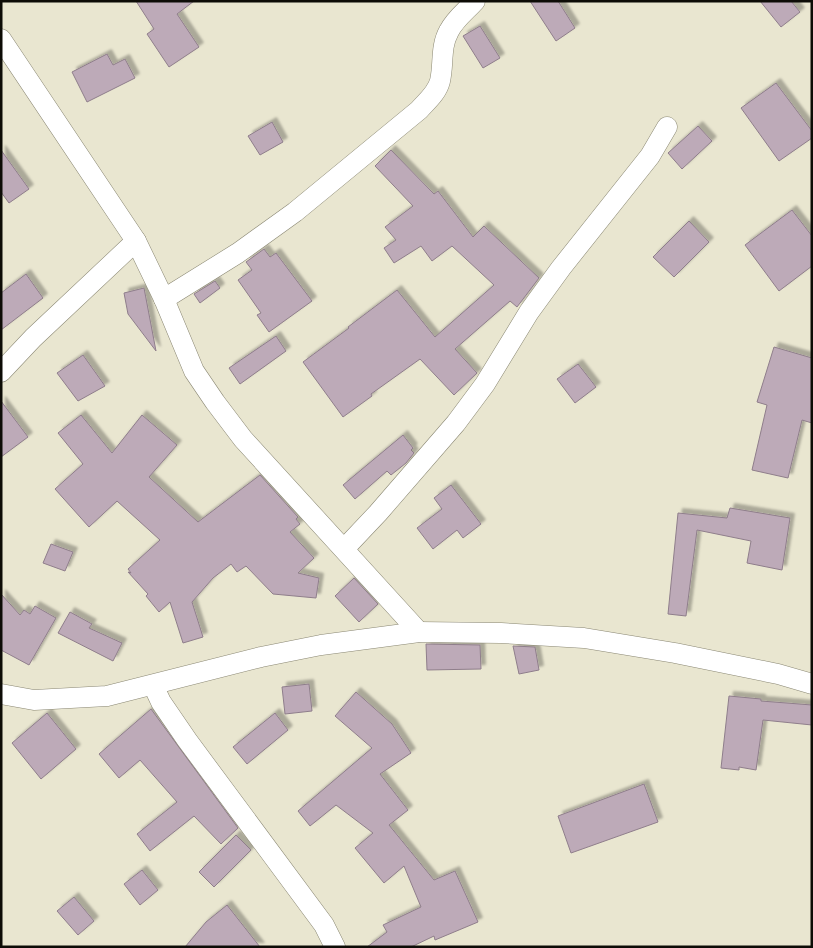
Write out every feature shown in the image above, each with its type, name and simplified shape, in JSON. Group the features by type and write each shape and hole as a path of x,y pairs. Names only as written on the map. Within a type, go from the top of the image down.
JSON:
{"street":[{"path":"164,299 238,253 295,212 419,110 434,94 440,82 444,43 448,31 475,1"},
{"path":"1,39 136,241 164,299 194,371 215,402 243,439 419,632"},
{"path":"344,549 456,423 485,384 529,312 561,268 645,163 667,127"},
{"path":"1,372 33,338 136,241"},
{"path":"1,694 34,700 107,696 261,657 320,645 419,632 501,633 584,638 684,654 778,674 812,684"},
{"path":"152,685 161,702 187,740 324,924 334,947"}],"building":[{"path":"136,1 194,1 177,14 199,47 169,67 147,34 154,29"},
{"path":"530,1 558,1 575,28 556,41"},
{"path":"760,1 791,1 800,12 781,27"},
{"path":"480,26 500,58 483,68 463,36"},
{"path":"107,54 113,65 125,59 135,78 87,102 72,72"},
{"path":"776,83 812,131 812,138 779,161 741,108"},
{"path":"272,122 283,142 260,155 248,136"},
{"path":"698,126 712,141 682,169 668,153"},
{"path":"1,150 29,189 9,203 1,192"},
{"path":"391,150 434,194 438,191 473,237 484,226 539,278 517,307 510,301 455,349 477,373 454,395 420,359 371,394 372,396 343,417 303,362 397,290 435,337 494,285 452,246 432,261 421,246 394,263 384,248 396,240 385,227 413,206 375,166"},
{"path":"792,210 812,236 812,266 779,291 745,245"},
{"path":"689,221 709,242 674,277 653,257"},
{"path":"264,249 270,257 276,253 312,301 269,332 257,315 261,313 238,280 252,270 246,262"},
{"path":"26,274 43,298 1,330 1,293"},
{"path":"215,281 220,288 200,303 194,294"},
{"path":"144,288 156,351 128,314 124,293"},
{"path":"276,336 286,351 240,384 229,368"},
{"path":"774,347 812,358 812,423 802,420 788,478 752,470 767,405 757,402"},
{"path":"83,355 105,386 78,401 57,373"},
{"path":"578,364 596,387 575,403 557,379"},
{"path":"1,401 28,437 1,457"},
{"path":"81,415 112,453 142,415 177,445 149,477 198,522 260,475 298,517 296,519 300,524 290,532 314,558 298,573 319,578 316,598 273,594 246,566 237,572 231,564 213,578 192,602 203,637 183,643 170,602 159,612 146,596 148,594 128,572 131,573 128,569 160,540 117,501 89,527 55,489 83,464 58,433"},
{"path":"403,435 413,448 411,450 414,453 406,463 391,475 387,471 355,499 343,485"},
{"path":"451,485 481,524 463,538 457,530 433,549 417,528 442,509 434,498"},
{"path":"730,508 790,518 782,570 747,563 751,541 697,530 686,616 668,614 678,513 727,518"},
{"path":"51,544 73,552 65,571 43,563"},
{"path":"354,578 378,604 359,622 335,596"},
{"path":"1,594 20,615 24,610 30,614 35,606 56,618 29,665 1,650"},
{"path":"70,612 92,624 89,628 122,643 113,661 58,633"},
{"path":"426,644 480,645 481,669 427,670"},
{"path":"513,646 535,647 539,670 519,674"},
{"path":"309,684 312,711 285,714 282,687"},
{"path":"356,692 392,724 411,753 380,774 408,810 389,825 434,880 455,871 478,922 435,940 434,936 411,947 367,947 387,932 383,925 421,907 404,866 384,883 355,848 373,833 336,805 310,826 298,811 372,748 335,716"},
{"path":"729,696 761,699 761,701 812,705 812,725 763,720 756,770 739,767 739,770 721,768"},
{"path":"151,709 238,828 221,844 194,816 150,851 137,834 177,802 140,760 119,778 99,754"},
{"path":"47,713 76,749 41,779 12,743"},
{"path":"275,713 288,730 247,764 233,747"},
{"path":"644,784 658,822 571,853 558,816"},
{"path":"236,835 251,850 214,887 199,872"},
{"path":"142,870 158,890 140,905 124,884"},
{"path":"74,897 94,921 78,935 57,911"},
{"path":"227,905 260,947 185,947 206,922"}]}
